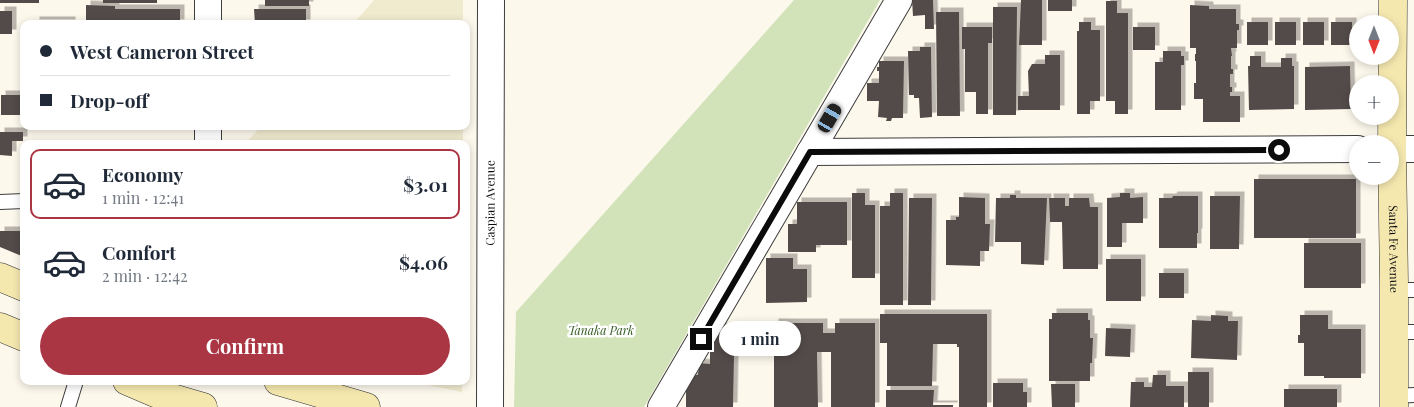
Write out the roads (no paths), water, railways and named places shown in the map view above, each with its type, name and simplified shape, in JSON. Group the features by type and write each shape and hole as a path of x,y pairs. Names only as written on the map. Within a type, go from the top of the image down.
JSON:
{"main road":[{"name":"Santa Fe Avenue","path":"1393,0 1398,135"},
{"name":"Santa Fe Avenue","path":"1399,149 1404,290 1401,399"},
{"path":"0,277 20,285"},
{"path":"0,327 20,335"},
{"path":"136,385 155,393 203,407"},
{"path":"292,385 366,407"}],"street":[{"path":"208,0 208,20"},
{"name":"Caspian Avenue","path":"490,407 491,0"},
{"path":"661,407 899,0"},
{"path":"810,152 1349,149"}],"lane":[{"path":"0,202 20,202"},
{"path":"68,407 75,385"}],"park label":[{"name":"Tanaka Park","path":"601,331"}]}
